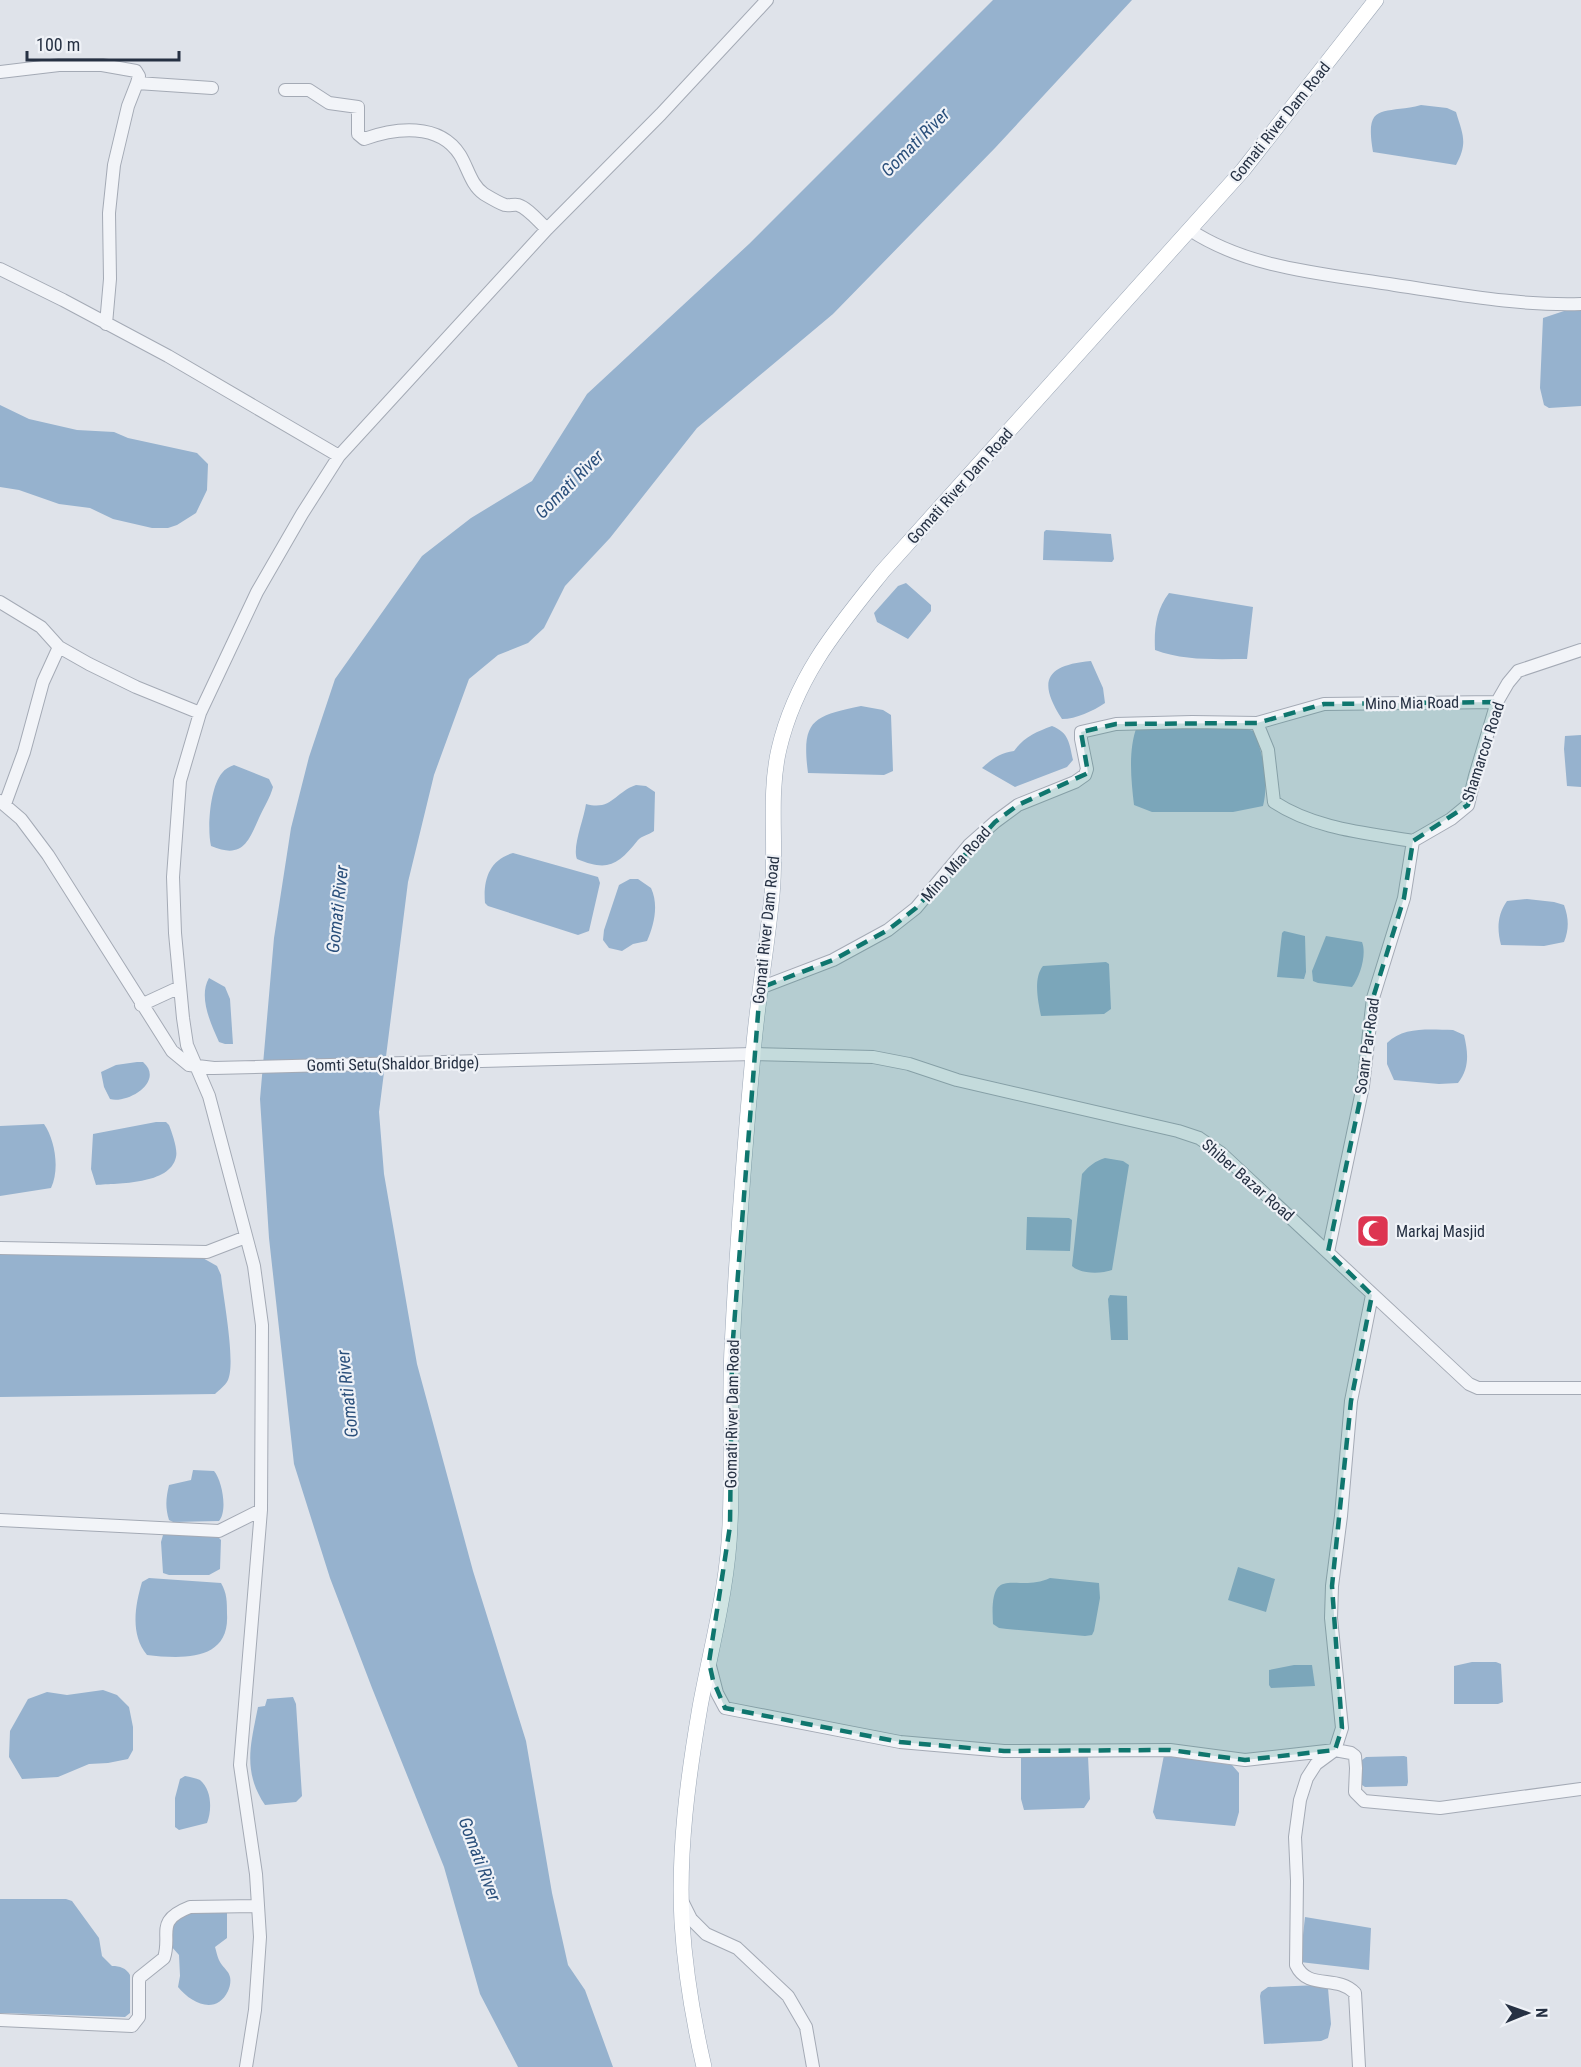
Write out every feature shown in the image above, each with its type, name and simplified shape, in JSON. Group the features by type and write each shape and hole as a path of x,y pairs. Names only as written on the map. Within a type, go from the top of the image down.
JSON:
{"main road":[{"name":"Gomati River Dam Road","path":"704,2067 686,1967 681,1873 691,1768 723,1595 730,1526 732,1352 753,1054 772,894 775,844 774,780 779,748 788,717 814,661 833,633 883,571 1190,230 1275,130 1376,0"}],"street":[{"path":"246,2067 255,2010 260,1937 256,1874 240,1766 261,1510 262,1326 254,1266 209,1096 187,1045 180,987 172,877 180,781 200,713 257,592 339,456 546,229 661,114 766,0"},
{"path":"0,72 59,65 102,65 136,71 139,76 128,106 114,165 109,213 110,279 106,324"},
{"path":"137,83 212,88"},
{"path":"285,90 309,90 328,103 358,107 358,134 364,139 402,129 433,133 444,138 459,154 471,180 483,193 505,205 521,206 546,229"},
{"path":"1190,230 1223,249 1268,262 1324,274 1498,301 1581,304"},
{"path":"0,270 63,300 168,356 339,456"},
{"path":"0,602 41,627 59,647 136,687 200,713"},
{"path":"59,647 43,682 24,752 2,803 21,819 48,855 172,1051 180,1060 197,1068"},
{"name":"Shamarcor Road","path":"1413,841 1451,819 1468,805 1497,702 1518,671 1581,650"},
{"name":"Mino Mia Road","path":"760,988 833,960 888,930 916,908 969,846 995,822 1018,805 1075,782 1085,775 1087,769 1080,735 1082,732 1116,724 1257,723 1324,704 1497,702"},
{"path":"1257,723 1268,750 1274,802 1291,814 1330,826 1413,841"},
{"name":"Soanr Par Road","path":"1328,1252 1363,1086 1373,998 1404,898 1413,841"},
{"path":"141,1005 180,987"},
{"name":"Shiber Bazar Road","path":"572,1060 753,1054 890,1059 957,1080 1189,1134 1200,1138 1221,1153 1469,1384 1478,1388 1581,1388"},
{"name":"Gomti Setu(Shaldor Bridge)","path":"197,1068 572,1060"},
{"path":"0,1248 207,1252 246,1237"},
{"path":"1359,2067 1355,1993 1350,1987 1341,1984 1308,1979 1300,1973 1296,1965 1295,1837 1300,1800 1307,1778 1316,1764 1335,1750 1342,1728 1330,1618 1332,1586 1341,1516 1351,1401 1372,1295"},
{"path":"0,1520 219,1531 261,1510"},
{"path":"709,1662 717,1693 725,1708 900,1742 1004,1751 1170,1749 1245,1760 1335,1750 1355,1756 1355,1792 1364,1801 1440,1808 1581,1788"},
{"path":"681,1900 692,1919 706,1934 737,1948 788,1996 806,2027 813,2067"},
{"path":"0,2020 132,2026 139,2017 139,1978 164,1958 165,1927 171,1919 189,1907 258,1906"}],"highlighted area":[{"path":"1497,702 1468,805 1413,841 1404,898 1373,998 1363,1086 1328,1252 1372,1295 1351,1401 1332,1586 1342,1728 1335,1750 1245,1760 1170,1750 1004,1751 900,1742 725,1708 713,1680 709,1662 730,1526 732,1352 760,988 833,960 888,930 916,908 995,822 1018,805 1088,773 1081,732 1116,724 1257,723 1324,704"}],"water":[{"name":"Gomati River","path":"993,0 1132,0 995,148 833,314 697,428 610,538 565,586 544,628 528,643 498,655 469,679 434,775 408,882 379,1112 384,1174 417,1364 473,1571 526,1741 552,1893 568,1965 585,1990 613,2067 518,2067 480,1994 444,1867 330,1578 294,1464 269,1238 260,1099 274,938 291,828 309,757 335,679 422,556 471,518 532,481 587,394 749,244"},
{"path":"1421,105 1447,108 1456,112 1463,145 1456,165 1373,152 1371,135 1374,117 1387,111"},
{"path":"1581,308 1581,406 1549,408 1544,405 1540,388 1543,318"},
{"path":"0,405 29,419 77,430 114,432 128,438 197,453 208,464 207,490 196,513 177,525 168,528 152,528 113,519 90,508 59,504 19,490 0,487"},
{"path":"1046,530 1111,534 1114,559 1112,562 1043,560"},
{"path":"906,583 931,605 931,611 908,639 877,622 874,613 898,586"},
{"path":"1169,593 1253,607 1247,659 1189,658 1155,650 1157,620 1161,606"},
{"path":"1091,661 1103,688 1105,703 1084,714 1062,719 1050,694 1048,685 1050,677 1064,666"},
{"path":"861,706 883,710 891,715 893,771 884,775 808,773 807,742 809,731 814,723 831,713"},
{"path":"1052,726 1065,735 1069,743 1073,760 1067,767 1015,787 982,768 996,757 1014,751 1022,742 1041,730"},
{"path":"1137,726 1238,727 1254,731 1264,768 1263,806 1233,812 1152,812 1134,805 1131,755"},
{"path":"1581,735 1581,787 1567,786 1565,736"},
{"path":"234,765 269,779 273,787 247,841 237,849 230,851 211,846 210,819 212,798 218,779 224,770"},
{"path":"636,785 646,786 655,792 654,831 639,839 612,864 597,865 577,859 577,840 586,804 608,803"},
{"path":"513,853 598,877 600,883 589,931 578,935 488,906 485,903 485,886 489,872 498,861"},
{"path":"630,879 638,879 651,888 655,901 655,915 647,941 633,944 622,951 609,948 603,940 604,930 619,885"},
{"path":"1527,899 1564,905 1568,924 1564,942 1544,946 1501,945 1499,923 1504,906 1507,901"},
{"path":"1284,931 1305,936 1306,972 1304,979 1277,977"},
{"path":"1326,936 1362,942 1364,953 1362,965 1352,987 1313,981 1312,971"},
{"path":"1106,962 1109,964 1111,1009 1104,1014 1041,1016 1037,983 1043,966"},
{"path":"209,978 225,987 230,999 233,1044 219,1042 209,1019 205,993"},
{"path":"1453,1030 1464,1035 1467,1054 1465,1072 1458,1083 1439,1084 1394,1080 1387,1064 1387,1043 1410,1031"},
{"path":"143,1062 149,1069 150,1076 142,1090 126,1098 110,1099 104,1087 101,1072 116,1065"},
{"path":"166,1122 172,1132 176,1157 172,1166 154,1178 142,1181 96,1185 91,1169 93,1134"},
{"path":"44,1124 51,1138 56,1164 51,1188 0,1196 0,1126"},
{"path":"1105,1158 1123,1161 1129,1165 1112,1270 1097,1273 1085,1272 1072,1266 1082,1174 1092,1164"},
{"path":"1027,1217 1072,1220 1070,1251 1026,1250"},
{"path":"0,1252 201,1257 217,1266 221,1275 231,1359 228,1380 215,1394 0,1397"},
{"path":"1110,1295 1127,1296 1128,1340 1111,1340 1108,1299"},
{"path":"193,1470 214,1471 217,1475 223,1503 222,1516 219,1521 173,1522 169,1520 166,1502 169,1485 191,1480"},
{"path":"170,1533 217,1536 221,1540 220,1569 209,1575 163,1573 161,1542 163,1535"},
{"path":"1238,1567 1275,1579 1266,1612 1228,1600"},
{"path":"149,1578 221,1583 226,1594 227,1614 226,1630 221,1641 212,1649 201,1654 174,1657 147,1655 138,1638 136,1620 137,1601 142,1582"},
{"path":"1050,1578 1099,1583 1100,1598 1092,1635 1007,1629 993,1624 995,1592 1000,1586 1007,1583 1037,1582"},
{"path":"1472,1662 1501,1664 1503,1702 1454,1704 1454,1666"},
{"path":"1294,1665 1312,1665 1315,1686 1271,1688 1269,1670"},
{"path":"103,1690 117,1695 129,1707 133,1727 133,1750 128,1759 89,1764 58,1777 22,1779 9,1757 10,1731 28,1699 47,1692 67,1695"},
{"path":"293,1697 296,1704 302,1796 296,1802 265,1805 253,1780 250,1757 258,1707 265,1706 267,1699"},
{"path":"1172,1754 1232,1765 1239,1773 1239,1812 1235,1826 1156,1819 1153,1812 1164,1755"},
{"path":"1025,1756 1088,1756 1090,1799 1084,1808 1024,1810 1021,1799 1021,1758"},
{"path":"1366,1757 1407,1757 1407,1786 1365,1787 1362,1785 1362,1760"},
{"path":"185,1776 198,1779 204,1784 209,1795 210,1812 207,1823 179,1830 175,1827 175,1798 180,1779"},
{"path":"0,1899 66,1899 72,1901 99,1938 102,1956 112,1966 122,1968 130,1975 130,2013 125,2017 0,2013"},
{"path":"227,1908 227,1938 215,1947 220,1961 228,1972 230,1986 223,1999 217,2003 210,2005 196,2002 178,1987 179,1955 171,1946 170,1928 174,1922 194,1909"},
{"path":"1305,1917 1371,1928 1369,1970 1300,1962"},
{"path":"1320,1985 1328,1988 1331,2024 1328,2038 1321,2041 1264,2044 1261,1992 1268,1987"}],"place":[{"name":"Markaj Masjid","path":"1373,1231"}]}
